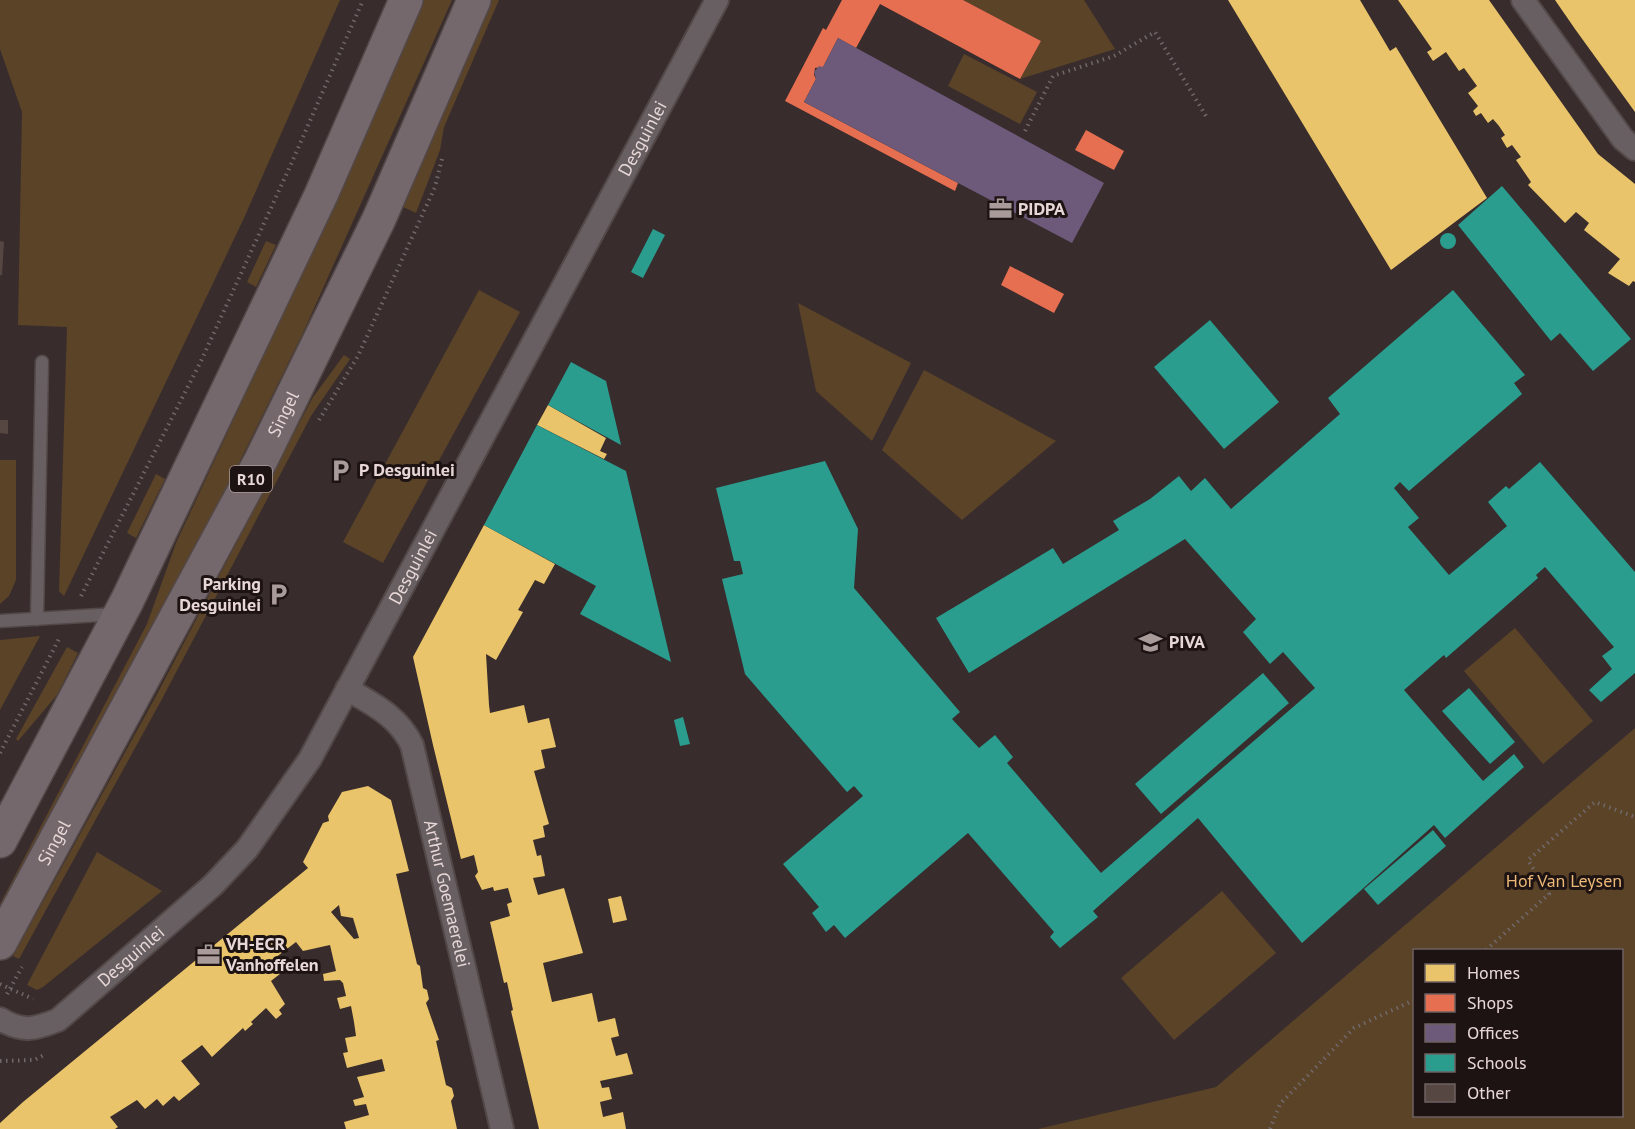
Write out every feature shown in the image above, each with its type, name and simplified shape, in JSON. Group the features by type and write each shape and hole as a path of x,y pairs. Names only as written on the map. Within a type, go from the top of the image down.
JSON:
{"main road":[{"path":"0,841 120,613 321,195 406,0"},
{"name":"Singel","path":"0,944 261,460 379,219 474,0"}],"street":[{"name":"Desguinlei","path":"0,1019 19,1027 35,1029 58,1020 213,885 247,849 280,806 310,759 717,0"},
{"path":"1523,0 1623,139 1635,148"},
{"name":"Arthur Goemaerelei","path":"347,689 392,716 402,725 412,745 502,1129"}],"lane":[{"path":"37,619 42,362"},
{"path":"0,621 120,613"}],"path":[{"path":"0,753 201,361 363,0"},
{"path":"1025,131 1053,76 1114,56 1155,32 1206,116"},
{"path":"1488,949 1549,894 1528,860 1595,802 1635,817"},
{"path":"0,984 10,990"},
{"path":"1270,1129 1280,1104 1354,1028 1413,1000"}],"green space":[{"path":"0,0 340,0 244,218 64,596 59,591 67,327 18,325 22,112 0,49"},
{"path":"424,0 452,0 303,333 173,595 0,910 0,904 147,624 176,543 341,189"},
{"path":"492,0 499,0 444,127 440,150 416,213 403,207"},
{"path":"963,0 1084,0 1115,49 1020,79 1041,41"},
{"path":"964,54 1037,92 1020,124 948,86"},
{"path":"266,241 276,245 256,287 247,282"},
{"path":"479,290 520,312 383,563 343,542"},
{"path":"798,303 911,363 872,441 816,391"},
{"path":"344,355 350,359 311,416 162,699 19,959 13,956 156,696 313,397"},
{"path":"924,370 1056,441 962,520 882,450"},
{"path":"0,460 16,460 16,580 9,596 0,604"},
{"path":"156,474 165,479 136,538 127,533"},
{"path":"1515,628 1593,721 1543,764 1464,671"},
{"path":"40,636 0,710 0,640"},
{"path":"67,647 78,653 57,695 18,741 16,739"},
{"name":"Hof Van Leysen","path":"1635,728 1635,1129 1038,1129 1216,1087"},
{"path":"97,852 162,891 37,990 27,985"},
{"path":"1222,891 1276,953 1174,1040 1121,978"}],"building: Homes":[{"path":"1228,0 1360,0 1390,51 1396,47 1487,198 1391,270"},
{"path":"1398,0 1489,0 1598,154 1635,184 1635,282 1633,281 1629,286 1608,273 1620,259 1584,230 1589,223 1576,212 1565,223 1528,185 1531,182 1516,160 1521,157 1512,145 1507,148 1501,138 1505,135 1499,126 1493,119 1488,123 1481,113 1476,116 1473,111 1478,106 1468,93 1477,86 1464,68 1459,71 1446,52 1433,61 1427,52 1432,49"},
{"path":"1555,0 1635,0 1635,112 1575,29"},
{"path":"548,405 606,438 600,451 607,454 604,459 537,425"},
{"path":"484,525 555,564 544,584 535,580 518,610 523,612 496,660 486,654 490,713 524,705 528,723 549,718 556,747 541,750 545,768 534,771 549,824 543,826 545,837 533,840 537,856 541,855 545,876 533,878 538,895 564,888 583,953 543,963 552,1002 592,993 598,1022 615,1018 619,1036 611,1038 616,1056 627,1053 633,1074 600,1081 602,1088 609,1087 612,1099 600,1102 603,1117 623,1112 626,1129 539,1129 511,1011 513,1010 507,982 504,983 490,922 510,916 507,904 512,902 508,888 494,891 493,887 482,890 475,876 478,872 474,855 461,859 433,745 413,657"},
{"path":"368,786 391,800 409,871 396,874 417,964 420,966 423,988 427,990 429,999 426,1003 439,1040 436,1041 446,1085 452,1088 454,1096 451,1101 457,1129 346,1129 344,1122 369,1115 366,1104 355,1106 353,1100 364,1097 357,1077 385,1071 382,1059 347,1068 343,1053 348,1052 345,1038 356,1036 351,1006 340,1009 337,998 346,996 343,983 340,980 324,981 323,974 336,971 330,945 303,951 296,942 275,958 285,970 271,981 285,1004 279,1010 282,1014 276,1019 266,1008 251,1022 253,1024 245,1031 243,1028 212,1057 202,1045 181,1061 200,1084 179,1101 174,1096 163,1106 157,1099 145,1109 137,1100 110,1117 118,1127 115,1129 0,1129 0,1123 23,1102 308,868 303,862 323,823 329,821 328,816 342,792","holes":["339,905 341,916 353,918 359,938 354,939 331,912"]},
{"path":"621,896 627,920 613,923 608,899"}],"building: Shops":[{"path":"842,0 963,0 1041,41 1020,79 880,4 856,48 838,38 823,67 815,68 816,79 804,102 958,183 955,191 785,101 823,28 826,30"},
{"path":"1086,130 1124,151 1114,170 1075,150"},
{"path":"1010,266 1064,294 1054,313 1001,285"}],"building: Offices":[{"path":"838,38 1104,183 1072,243 804,102 816,79 814,72 819,66 823,67"}],"building: Schools":[{"path":"1502,186 1631,339 1593,371 1560,333 1551,341 1458,225"},
{"path":"653,229 665,235 643,278 631,272"},
{"path":"1445,233 1451,233 1456,241 1454,247 1445,249 1440,244 1440,238"},
{"path":"1453,290 1525,375 1514,383 1522,394 1409,491 1400,482 1394,488 1419,518 1408,527 1449,575 1507,526 1488,502 1506,486 1509,489 1540,462 1635,572 1635,673 1601,702 1589,690 1612,669 1602,656 1614,647 1545,567 1536,575 1538,578 1446,658 1444,655 1404,690 1483,781 1514,754 1524,767 1445,838 1434,825 1302,943 1198,818 1093,911 1098,917 1060,948 1050,937 1054,932 968,833 845,938 834,925 826,932 812,913 819,907 783,864 863,796 854,786 847,792 745,674 722,579 743,574 740,561 734,561 716,488 825,461 858,529 854,588 960,712 952,719 979,748 995,735 1013,757 1007,763 1101,873 1315,688 1283,652 1270,664 1243,632 1256,619 1185,539 969,673 936,618 1053,548 1063,564 1119,530 1113,521 1150,499 1179,476 1191,491 1205,478 1231,509 1340,414 1328,398"},
{"path":"1210,320 1279,402 1224,449 1154,367"},
{"path":"571,362 606,381 621,445 548,405"},
{"path":"537,425 626,471 671,662 580,614 596,586 484,525"},
{"path":"1263,673 1289,703 1161,814 1135,784"},
{"path":"1469,688 1515,742 1490,764 1442,711"},
{"path":"683,717 690,744 680,746 674,720"},
{"path":"1433,830 1446,846 1378,905 1364,889"}],"building: Other":[{"path":"0,241 4,242 2,275 0,275"},
{"path":"0,420 8,420 8,434 0,433"}],"place":[{"name":"PIDPA","path":"1000,209"},
{"name":"P Desguinlei","path":"341,470"},
{"name":"Parking Desguinlei","path":"279,594"},
{"name":"PIVA","path":"1151,642"},
{"name":"VH-ECR Vanhoffelen","path":"208,954"}]}
